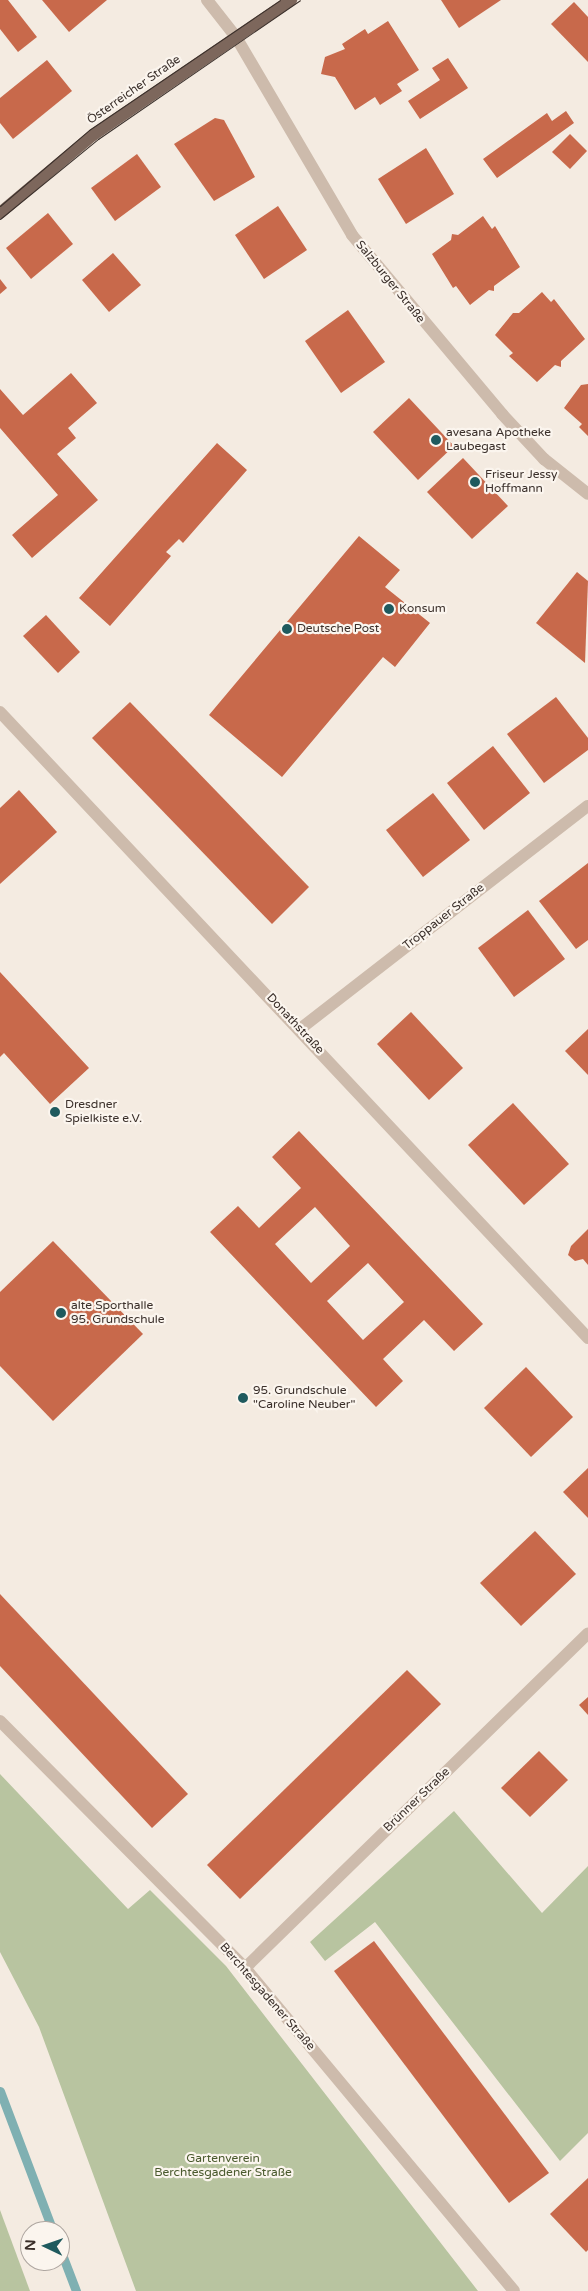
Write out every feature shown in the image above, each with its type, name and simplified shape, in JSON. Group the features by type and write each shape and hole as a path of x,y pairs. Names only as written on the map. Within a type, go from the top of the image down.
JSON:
{"main road":[{"name":"Österreicher Straße","path":"0,212 93,135 291,0"}],"street":[{"name":"Salzburger Straße","path":"207,0 236,36 352,235 502,414 544,459 588,494"},
{"name":"Donathstraße","path":"0,712 300,1029 588,1338"},
{"name":"Troppauer Straße","path":"300,1029 588,806"},
{"name":"Brünner Straße","path":"245,1968 588,1632"},
{"name":"Berchtesgadener Straße","path":"0,1721 245,1968 514,2291"}],"green space":[{"name":"Gartenverein Berchtesgadener Straße","path":"0,1774 128,1909 150,1890 226,1966 478,2291 136,2291 39,2027 0,1952"},
{"path":"454,1811 542,1913 588,1866 588,2133 560,2161 375,1922 325,1961 310,1942"},
{"path":"0,2210 20,2264 20,2271 23,2271 30,2291 0,2291"}],"building":[{"path":"0,0 8,0 37,37 18,52 0,29"},
{"path":"42,0 107,0 69,32"},
{"path":"441,0 501,0 459,28"},
{"path":"574,2 588,17 588,62 551,24"},
{"path":"388,21 419,70 397,84 402,91 380,105 375,97 355,110 335,77 321,74 325,57 345,49 342,44 365,29 368,34"},
{"path":"448,58 468,88 420,119 408,101 440,80 432,68"},
{"path":"47,60 72,91 13,139 0,123 0,98"},
{"path":"566,111 574,123 497,178 483,159 547,113 552,121"},
{"path":"215,118 224,120 255,177 214,201 174,144"},
{"path":"570,134 587,151 570,169 552,152"},
{"path":"426,148 454,194 406,224 378,179"},
{"path":"137,154 161,187 115,221 91,188"},
{"path":"278,206 307,250 264,279 235,235"},
{"path":"48,213 73,244 31,279 6,248"},
{"path":"483,216 492,229 495,226 520,267 494,286 494,291 489,290 470,305 456,286 453,288 432,254 451,240 452,234 458,235"},
{"path":"113,253 141,285 109,312 82,280"},
{"path":"0,279 7,288 0,294"},
{"path":"542,292 551,302 554,299 585,339 561,361 561,367 555,365 537,382 509,356 513,353 495,335 513,313 519,313"},
{"path":"348,310 385,362 341,393 305,341"},
{"path":"71,373 97,403 68,428 76,438 57,454 98,500 32,558 12,535 58,495 0,428 0,389 23,415"},
{"path":"588,384 588,436 579,427 582,424 564,408 581,385"},
{"path":"409,398 454,446 418,480 373,432"},
{"path":"217,443 247,470 183,543 179,539 166,552 171,556 110,626 79,598"},
{"path":"463,458 508,506 472,539 427,492"},
{"path":"359,536 400,570 385,587 430,623 395,667 383,657 282,777 209,715"},
{"path":"577,572 588,581 585,663 536,623"},
{"path":"46,615 80,652 58,673 23,636"},
{"path":"556,697 588,738 588,750 544,783 507,734"},
{"path":"130,702 309,887 272,924 92,738"},
{"path":"493,746 530,793 484,830 447,783"},
{"path":"19,790 57,832 0,884 0,808"},
{"path":"433,793 470,840 423,877 386,830"},
{"path":"588,863 588,940 576,949 539,901"},
{"path":"528,910 565,959 514,997 478,948"},
{"name":"Dresdner Spielkiste e.V.","path":"0,972 89,1068 50,1104 4,1053 0,1057"},
{"path":"411,1012 463,1068 429,1100 377,1044"},
{"path":"588,1029 588,1075 565,1051"},
{"path":"513,1103 569,1164 524,1205 468,1145"},
{"path":"299,1131 483,1324 454,1351 424,1320 383,1359 403,1381 376,1407 210,1232 238,1206 259,1228 301,1188 272,1157","holes":["315,1207 350,1246 311,1283 275,1244","368,1263 404,1302 363,1340 327,1301"]},
{"path":"588,1229 588,1265 583,1259 575,1261 568,1255 571,1246"},
{"name":"alte Sporthalle 95. Grundschule","path":"53,1241 143,1334 53,1421 0,1366 0,1292"},
{"path":"526,1367 573,1417 531,1457 484,1408"},
{"path":"588,1468 588,1518 563,1492"},
{"path":"535,1531 576,1574 521,1626 480,1583"},
{"path":"0,1594 188,1794 152,1828 0,1666"},
{"path":"407,1670 441,1704 240,1899 207,1865"},
{"path":"588,1697 588,1715 579,1705"},
{"path":"539,1751 568,1780 530,1817 501,1788"},
{"path":"374,1941 549,2173 509,2203 334,1971"},
{"path":"588,2178 588,2250 586,2252 550,2214"}],"waterway":[{"path":"0,2091 49,2221"},
{"path":"68,2271 76,2291"}],"tram line":[{"path":"0,206 89,130 280,0"},
{"path":"0,219 98,139 300,0"}],"place":[{"name":"avesana Apotheke Laubegast","path":"436,440"},
{"name":"Friseur Jessy Hoffmann","path":"475,482"},
{"name":"Konsum","path":"389,609"},
{"name":"Deutsche Post","path":"287,629"},
{"name":"Dresdner Spielkiste e.V.","path":"55,1112"},
{"name":"alte Sporthalle 95. Grundschule","path":"61,1313"},
{"name":"95. Grundschule \"Caroline Neuber\"","path":"243,1398"}]}
